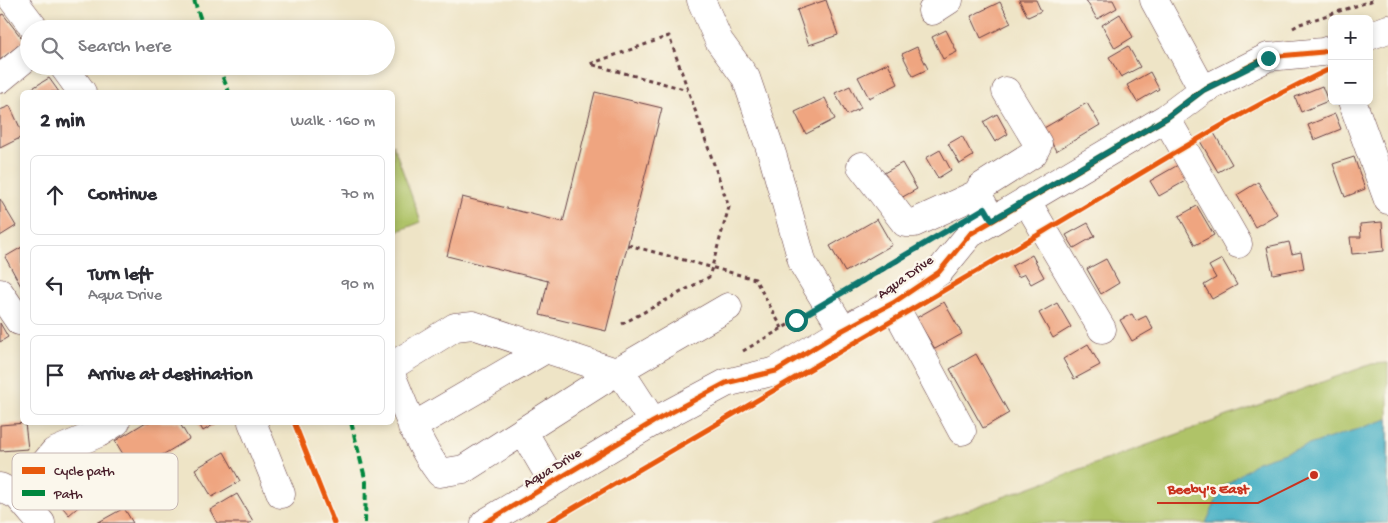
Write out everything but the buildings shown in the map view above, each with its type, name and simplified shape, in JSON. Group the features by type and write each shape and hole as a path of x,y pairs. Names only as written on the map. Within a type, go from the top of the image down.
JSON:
{"street":[{"path":"13,0 28,20"},
{"path":"701,0 719,41 746,78 773,157 803,264 843,330"},
{"path":"1154,0 1203,90"},
{"path":"1373,35 1388,29"},
{"name":"Aqua Drive","path":"485,523 653,422 726,384 776,370 893,303 939,272 970,234 1166,118 1203,90 1268,58 1328,56"},
{"path":"0,79 20,62"},
{"path":"70,75 81,90"},
{"path":"861,166 904,223 914,223 977,194 981,187 1033,154 1038,144 1006,91"},
{"path":"1353,105 1388,200"},
{"path":"1166,118 1238,244"},
{"path":"977,194 992,220"},
{"path":"1026,200 1102,329"},
{"path":"0,293 20,321"},
{"path":"893,303 962,431"},
{"path":"395,384 412,427 440,473 464,469 616,372 728,306"},
{"path":"395,364 455,327 473,325 616,372 627,382 653,422"},
{"path":"412,427 546,348"},
{"path":"53,453 99,433 111,425"},
{"path":"253,425 281,494"},
{"path":"523,431 553,482"},
{"path":"27,510 39,522"}],"path":[{"path":"1291,29 1300,24 1374,0"},
{"path":"622,324 709,277 729,207 688,90 669,36 590,64 688,90"},
{"path":"628,245 755,279 782,328"},
{"path":"741,352 918,248"}],"green space":[{"path":"395,150 421,222 395,232"},
{"path":"1388,363 1388,523 931,523 1372,364"}],"water":[{"path":"1388,419 1388,523 1206,523 1222,488 1257,462"}],"marked path":[{"path":"194,0 201,20"},
{"path":"222,75 228,90"},
{"path":"352,425 366,482 365,523"}],"cycle path":[{"path":"485,523 653,422 726,383 776,371 843,330 893,303 939,272 970,234 1166,118 1203,90 1268,57 1328,50"},
{"path":"548,523 1221,126 1294,86 1328,70"},
{"path":"295,425 334,523"}],"place":[{"name":"Beeby's East","path":"1314,475"}],"route":[{"path":"796,320 985,208 992,220 1166,118 1203,90 1268,58"}]}
